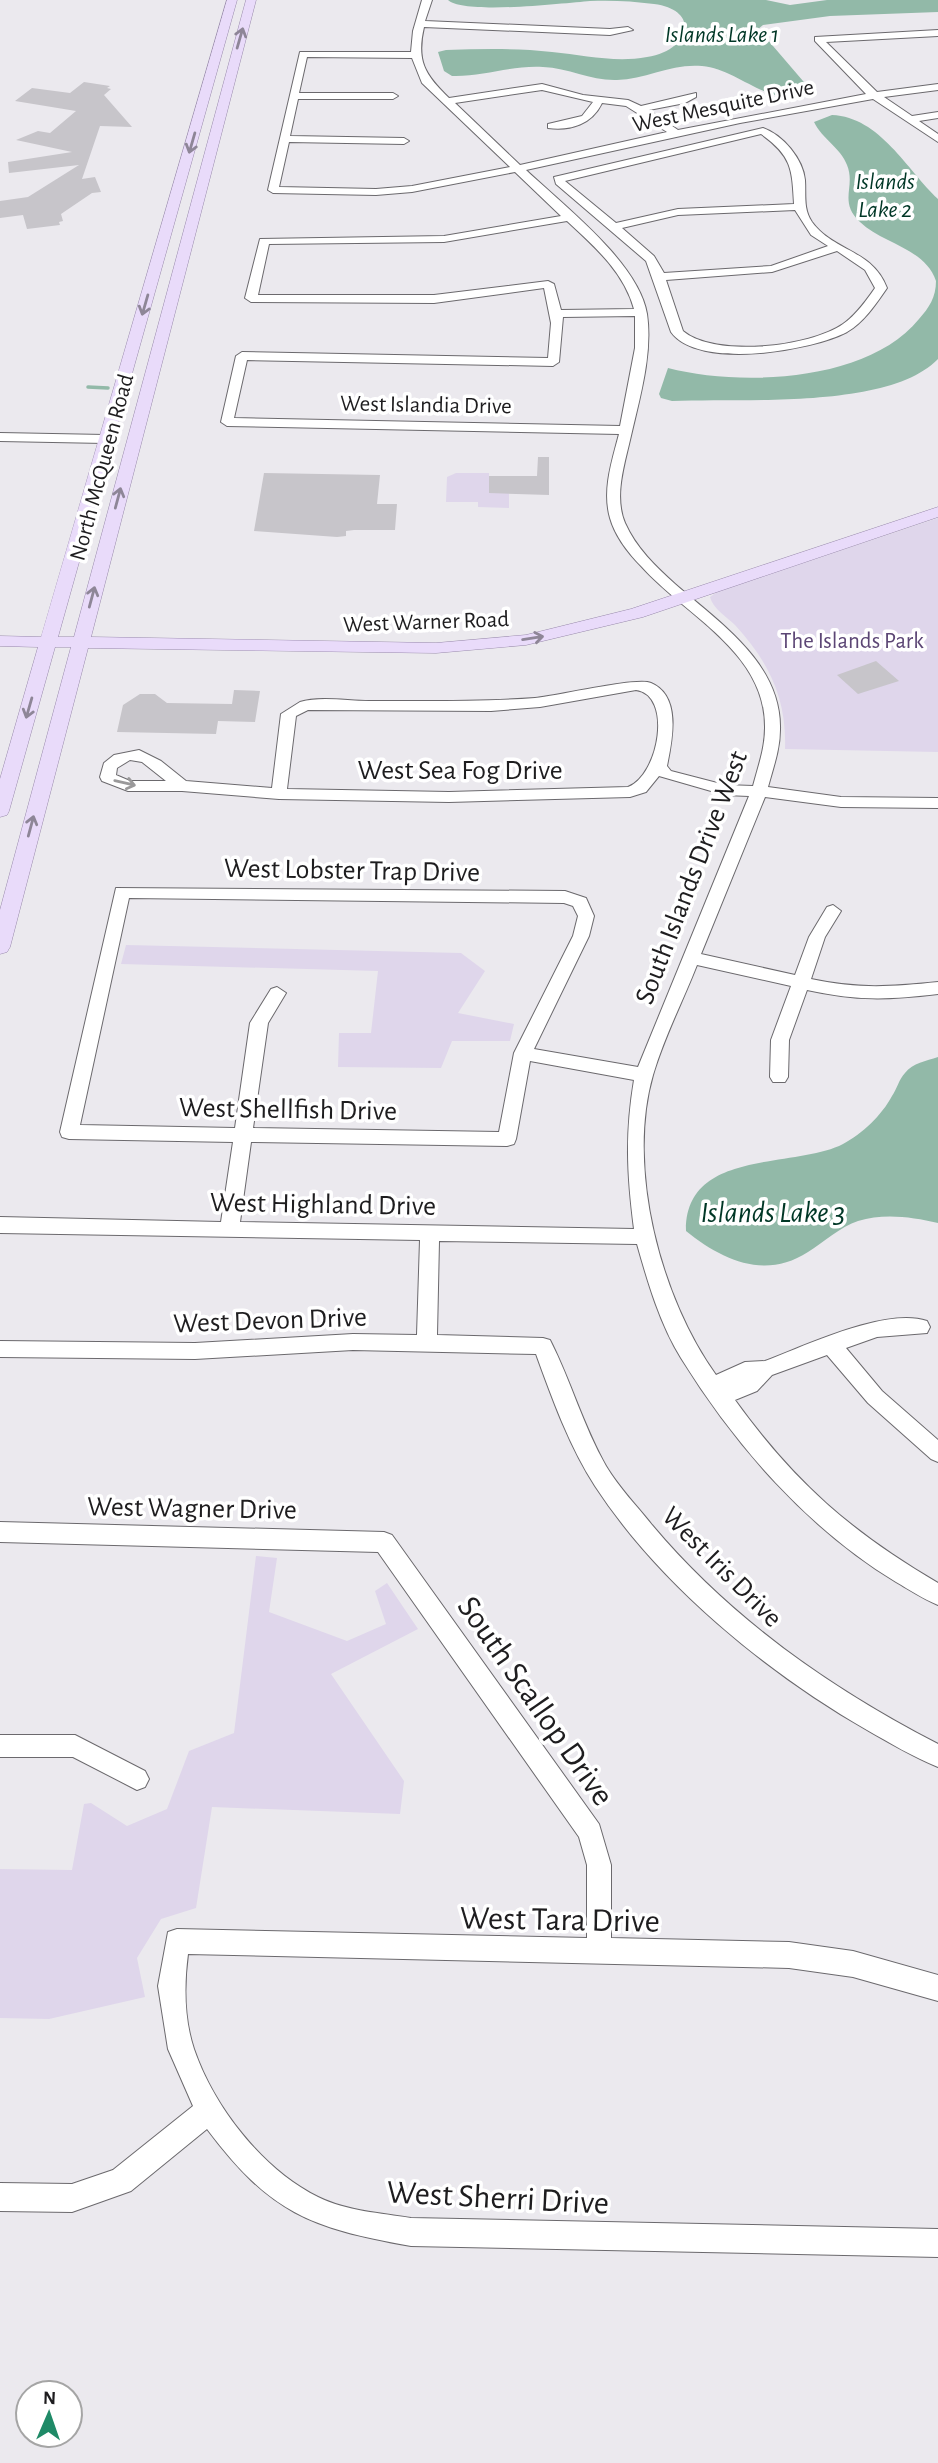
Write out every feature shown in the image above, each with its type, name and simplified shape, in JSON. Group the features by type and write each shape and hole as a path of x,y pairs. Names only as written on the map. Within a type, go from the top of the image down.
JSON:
{"main road":[{"name":"North McQueen Road","path":"0,947 7,892 66,636 82,520 232,0"},
{"name":"North McQueen Road","path":"0,811 111,525 251,0"},
{"path":"106,439 134,439"},
{"name":"West Warner Road","path":"678,593 938,500"},
{"name":"West Warner Road","path":"66,636 416,641 487,631 553,621 678,593 938,512"},
{"path":"82,520 111,525"},
{"path":"0,628 66,636"},
{"path":"0,641 66,636"}],"street":[{"path":"404,141 284,139 303,54 415,55 415,36 427,0"},
{"path":"420,24 610,32 628,30"},
{"path":"936,35 818,39 864,88 913,119 938,139"},
{"name":"South Islands Drive West","path":"415,55 426,81 567,218 606,252 633,289 641,312 641,348 615,478 614,498 618,523 629,542 678,593 710,617 736,643 765,690 772,718 771,746 759,791 692,958 660,1029 644,1075 636,1122 637,1179 645,1237 661,1293 688,1352 715,1393 761,1453 813,1507 879,1560 938,1595"},
{"path":"447,102 542,87 599,100 628,103 677,134"},
{"name":"West Mesquite Drive","path":"284,139 273,190 376,192 412,189 517,169 875,94 938,87"},
{"path":"640,109 681,101 692,95"},
{"path":"294,96 393,96"},
{"path":"552,125 587,119 593,114 599,100"},
{"path":"913,119 938,116"},
{"path":"763,131 776,140 797,170 799,207 808,225 836,247 872,268 879,278 881,288 841,331 819,339 779,347 717,348 679,336 673,327 671,309 653,262 614,227 560,182 559,177 763,131"},
{"path":"614,227 678,212 799,207"},
{"path":"567,218 444,239 366,242 264,241 251,298 434,299 548,284 558,314 641,312"},
{"path":"606,252 638,247"},
{"path":"659,277 772,269 836,247"},
{"name":"West Islandia Drive","path":"558,314 559,333 553,362 242,356 227,422 625,430"},
{"path":"0,437 106,439"},
{"path":"279,794 289,714 305,705 441,708 491,706 540,702 635,685 648,687 660,700 665,713 665,739 659,766 666,775 725,790 759,791 841,802 938,803"},
{"name":"West Sea Fog Drive","path":"182,786 279,794 449,797 611,794 640,788 659,766"},
{"name":"West Lobster Trap Drive","path":"122,892 565,897 580,902"},
{"name":"West Shellfish Drive","path":"122,892 69,1132 507,1139 523,1053"},
{"path":"580,902 586,916 581,936 523,1053 644,1075"},
{"path":"779,1077 780,1040 817,937 833,911"},
{"path":"692,958 847,993 885,994 938,988"},
{"path":"229,1230 259,1023 277,993"},
{"name":"West Highland Drive","path":"0,1225 645,1237"},
{"path":"427,1343 430,1233"},
{"path":"715,1393 734,1394 756,1383 765,1369 830,1344 877,1329 920,1327"},
{"name":"West Devon Drive","path":"0,1349 195,1351 353,1342 543,1346"},
{"path":"830,1344 875,1397 938,1453"},
{"name":"West Iris Drive","path":"543,1346 563,1400 600,1475 656,1547 715,1606 783,1665 876,1725 938,1756"},
{"name":"West Wagner Drive","path":"0,1532 384,1542"},
{"name":"South Scallop Drive","path":"384,1542 590,1832 599,1865 599,1952"},
{"path":"0,1746 75,1746 137,1779"},
{"name":"West Tara Drive","path":"177,1941 789,1955 853,1964 938,1988"},
{"name":"West Sherri Drive","path":"177,1941 171,1986 181,2049 209,2110 250,2162 296,2200 360,2223 411,2232 938,2243"},
{"path":"0,2197 72,2198 121,2181 209,2110"}],"green space":[{"path":"456,473 489,473 489,493 509,493 509,508 478,507 478,502 446,502 447,477"},
{"name":"The Islands Park","path":"938,518 938,752 785,749 783,714 774,682 747,639 717,609 710,597 718,591"},
{"path":"126,945 461,953 485,971 458,1013 514,1024 510,1041 452,1041 441,1068 338,1067 339,1033 371,1033 378,971 121,964"},
{"path":"256,1556 277,1558 269,1612 347,1641 386,1624 375,1591 387,1583 418,1629 331,1674 404,1781 400,1814 212,1807 196,1908 161,1919 137,1958 145,1997 49,2019 0,2018 0,1869 72,1870 84,1804 91,1803 127,1826 167,1809 189,1751 234,1733"}],"water":[{"name":"Islands Lake 1","path":"448,0 766,0 790,5 827,0 938,0 938,12 830,16 763,25 757,30 758,33 767,39 809,88 808,93 794,97 767,92 729,74 702,66 681,67 617,80 599,79 543,67 452,76 444,71 438,52 512,49 635,59 662,53 673,47 685,30 679,14 654,4 598,1 538,6 473,7"},
{"name":"Islands Lake 2","path":"832,115 849,118 878,135 938,199 938,359 915,375 885,387 850,394 773,400 672,401 661,398 659,394 668,368 698,374 766,377 802,374 869,356 897,340 929,306 936,281 931,270 913,254 869,229 853,214 849,201 850,180 847,165 814,122"},
{"name":"Islands Lake 3","path":"938,1057 938,1223 898,1217 858,1221 808,1252 776,1265 744,1263 729,1258 686,1231 690,1204 703,1186 723,1174 746,1166 822,1152 843,1144 877,1117 908,1070"}],"building":[{"path":"84,82 110,86 107,88 111,89 104,95 132,127 100,126 82,179 95,177 101,192 92,193 61,214 63,221 59,222 60,225 27,229 23,215 0,218 0,201 28,197 79,165 9,173 8,162 72,152 16,140 38,131 50,133 76,111 15,101 32,88 70,93"},
{"path":"538,457 549,457 549,495 489,493 489,476 537,476"},
{"path":"264,473 380,475 377,504 397,504 395,530 354,530 346,531 346,536 337,537 254,531"},
{"path":"876,661 899,681 858,694 837,675"},
{"path":"234,690 260,691 255,722 218,721 216,734 117,732 123,705 140,694 155,694 167,703 232,704"}],"waterway":[{"path":"88,387 108,388"}]}
